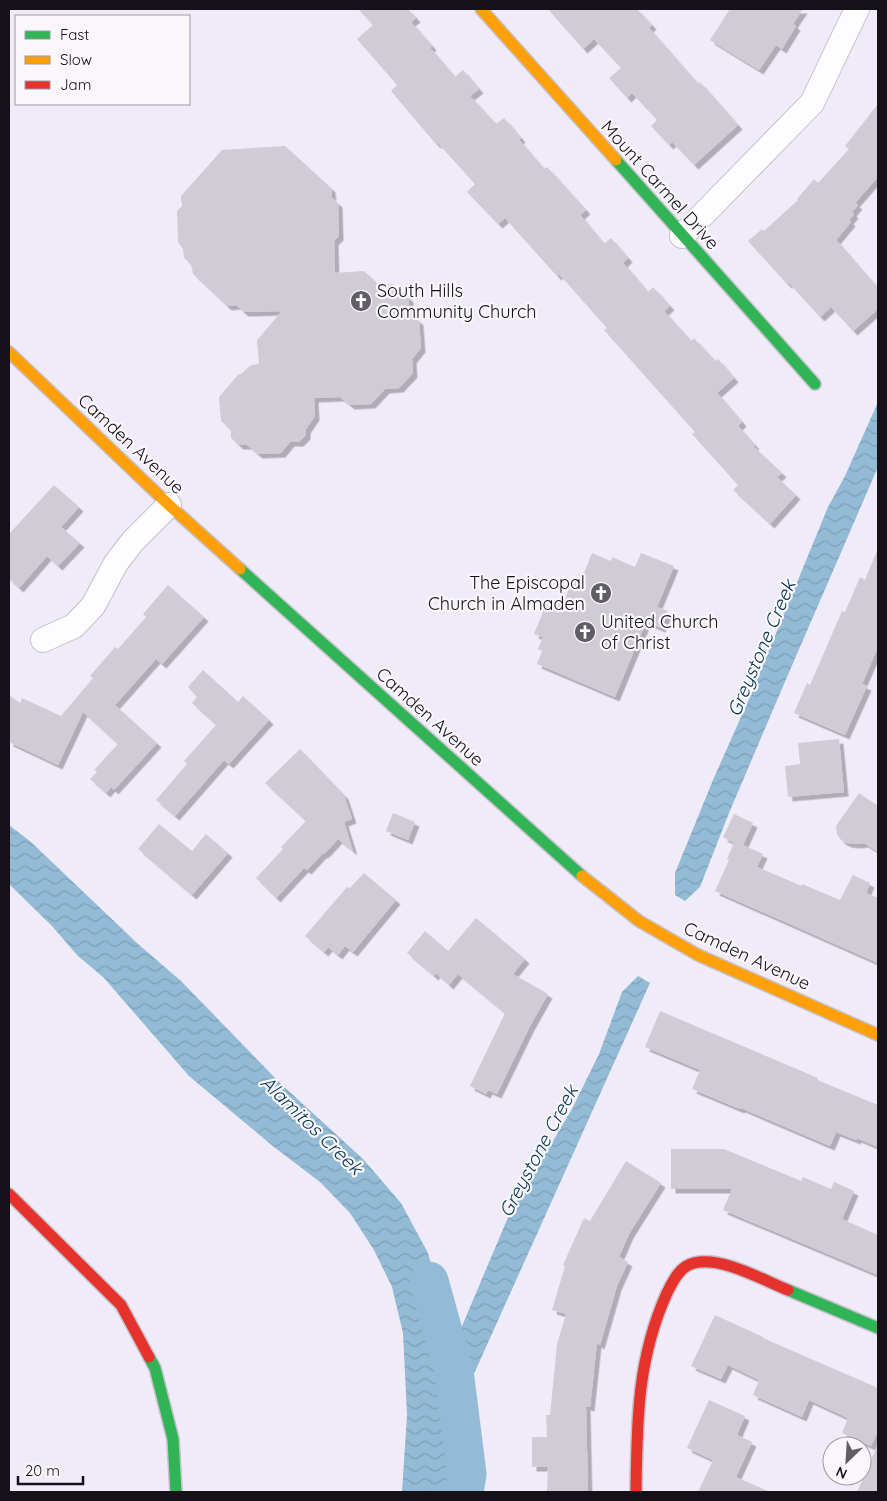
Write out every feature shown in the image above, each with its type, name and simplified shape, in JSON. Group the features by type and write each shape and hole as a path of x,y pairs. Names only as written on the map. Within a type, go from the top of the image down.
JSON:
{"street":[{"name":"Mount Carmel Drive","path":"480,9 815,384"},
{"path":"682,236 812,103 857,9"},
{"name":"Camden Avenue","path":"9,352 169,505 573,870 639,921 698,955 878,1035"},
{"path":"43,640 74,626 93,606 116,563 133,541 169,505"},
{"path":"9,1194 121,1304 155,1368 173,1439 176,1492"},
{"path":"636,1492 637,1410 644,1360 654,1324 664,1300 678,1274 690,1264 708,1261 728,1265 878,1328"}],"water":[{"path":"878,402 878,467 729,813 700,887 685,901 675,895 675,873 828,507 845,476"},
{"path":"9,825 31,842 138,944 181,981 281,1084 363,1159 401,1203 428,1253 444,1311 443,1371 509,1215 572,1109 599,1054 622,992 638,976 650,983 455,1416 470,1459 473,1492 402,1492 407,1415 403,1333 392,1287 374,1250 350,1213 320,1182 274,1147 189,1076 104,978 77,955 52,926 9,884"}],"building":[{"path":"358,9 408,9 416,18 411,22 455,77 463,70 479,89 470,96 496,124 504,118 521,138 519,140 544,169 547,167 586,210 580,215 604,244 611,238 628,258 623,263 648,292 653,287 670,306 664,311 691,341 694,338 715,361 718,359 734,378 717,393 742,422 738,426 755,445 753,446 782,473 777,477 796,495 770,524 733,490 738,485 692,434 695,432 604,330 607,328 559,274 557,276 505,218 498,224 467,192 475,184 438,143 436,144 391,91 397,85 357,39 373,25"},
{"path":"548,9 637,9 652,25 649,28 698,84 700,82 738,125 694,165 672,142 669,145 651,126 657,120 632,93 627,98 609,78 621,68 594,39 583,49"},
{"path":"730,9 803,9 793,24 796,26 782,49 776,45 759,70 710,40"},
{"path":"878,104 878,177 855,203 858,205 852,212 854,214 849,220 851,222 836,240 878,288 878,309 853,331 831,307 820,317 748,241 762,229 764,231 798,200 814,179 818,183 849,149 845,146"},
{"name":"South Hills Community Church","path":"285,146 331,188 332,198 338,203 339,236 334,241 335,273 364,271 379,285 393,284 409,298 409,312 419,321 421,348 412,359 413,373 399,388 385,389 371,404 350,405 340,397 314,398 315,416 306,429 306,435 299,442 290,442 281,453 258,454 247,445 239,445 231,438 231,430 221,421 219,397 238,375 251,365 259,364 257,340 282,311 244,312 236,305 227,306 193,274 191,264 184,258 183,249 178,242 177,211 182,206 181,196 222,150"},
{"path":"54,485 79,507 61,527 80,543 58,566 47,556 19,588 9,579 9,534"},
{"path":"878,548 878,647 862,684 867,686 845,735 794,713 807,683 810,685 842,611 845,612 860,577 865,580"},
{"path":"592,553 611,561 612,557 635,567 641,553 674,566 657,607 668,611 661,628 646,622 615,697 537,664 542,651 538,649 543,637 534,634 546,605 556,609 561,597 565,599 572,580 580,583"},
{"path":"168,585 204,617 162,664 156,659 115,705 157,743 114,790 111,787 106,793 90,779 97,772 94,770 118,744 83,712 58,765 9,742 9,695 20,703 22,698 61,716 93,678 90,676 115,647 118,649 146,617 143,614"},
{"path":"203,670 238,702 243,696 269,720 229,764 224,760 175,816 156,800 187,764 184,761 216,725 192,703 197,697 188,687"},
{"path":"839,739 844,792 788,797 785,766 800,764 798,743"},
{"path":"300,749 344,795 352,819 344,822 353,851 338,839 307,870 304,868 276,898 256,878 283,849 281,847 306,821 265,783"},
{"path":"859,793 878,806 878,852 864,843 847,843 841,840 837,834 836,826"},
{"path":"393,813 415,822 408,840 386,831"},
{"path":"734,814 753,823 743,845 763,854 757,867 840,900 853,875 870,883 866,893 878,898 878,963 715,891 729,860 727,859 734,843 723,837"},
{"path":"159,824 192,851 206,834 228,853 192,895 138,849"},
{"path":"364,873 396,900 353,952 345,946 338,955 328,947 324,952 305,936 347,887 350,888"},
{"path":"476,918 525,959 513,974 548,994 497,1094 488,1090 486,1094 470,1086 505,1013 458,974 449,985 436,973 434,976 407,953 425,931 448,951"},
{"path":"660,1011 878,1105 878,1147 836,1132 830,1146 692,1089 700,1070 645,1047"},
{"path":"671,1149 724,1149 801,1181 803,1177 831,1189 834,1182 854,1191 842,1219 878,1235 878,1275 723,1210 732,1189 671,1189"},
{"path":"626,1161 661,1183 629,1234 619,1257 628,1262 617,1286 600,1345 597,1343 590,1407 586,1406 588,1492 547,1492 548,1467 532,1467 532,1437 547,1437 546,1415 550,1415 557,1344 566,1314 552,1310 565,1266 563,1265 584,1218 590,1221"},
{"path":"715,1315 878,1388 878,1431 872,1444 872,1436 849,1436 842,1433 848,1418 809,1400 802,1417 753,1395 759,1380 728,1365 721,1379 691,1366"},
{"path":"709,1400 745,1416 737,1435 752,1442 736,1477 770,1492 698,1492 713,1460 687,1448"},
{"path":"878,1444 878,1492 857,1492 860,1486 872,1486 872,1458"}],"waterway":[{"name":"Alamitos Creek","path":"429,1281 454,1371 467,1474 464,1492"}],"traffic: fast":[{"path":"616,160 815,384"},
{"path":"240,569 582,876"},
{"path":"788,1290 878,1328"},
{"path":"149,1357 155,1368 173,1439 176,1492"}],"traffic: slow":[{"path":"481,9 616,160"},
{"path":"9,352 169,505 240,569"},
{"path":"582,876 639,921 698,955 878,1035"}],"traffic: jam":[{"path":"9,1194 121,1305 149,1357"},
{"path":"636,1492 638,1415 644,1366 657,1318 667,1293 678,1275 685,1267 694,1263 717,1263 742,1270 788,1290"}],"place":[{"name":"South Hills Community Church","path":"361,301"},
{"name":"The Episcopal Church in Almaden","path":"601,593"},
{"name":"United Church of Christ","path":"585,632"}],"water label":[{"name":"Greystone Creek","path":"761,648"},
{"name":"Greystone Creek","path":"538,1151"}]}
